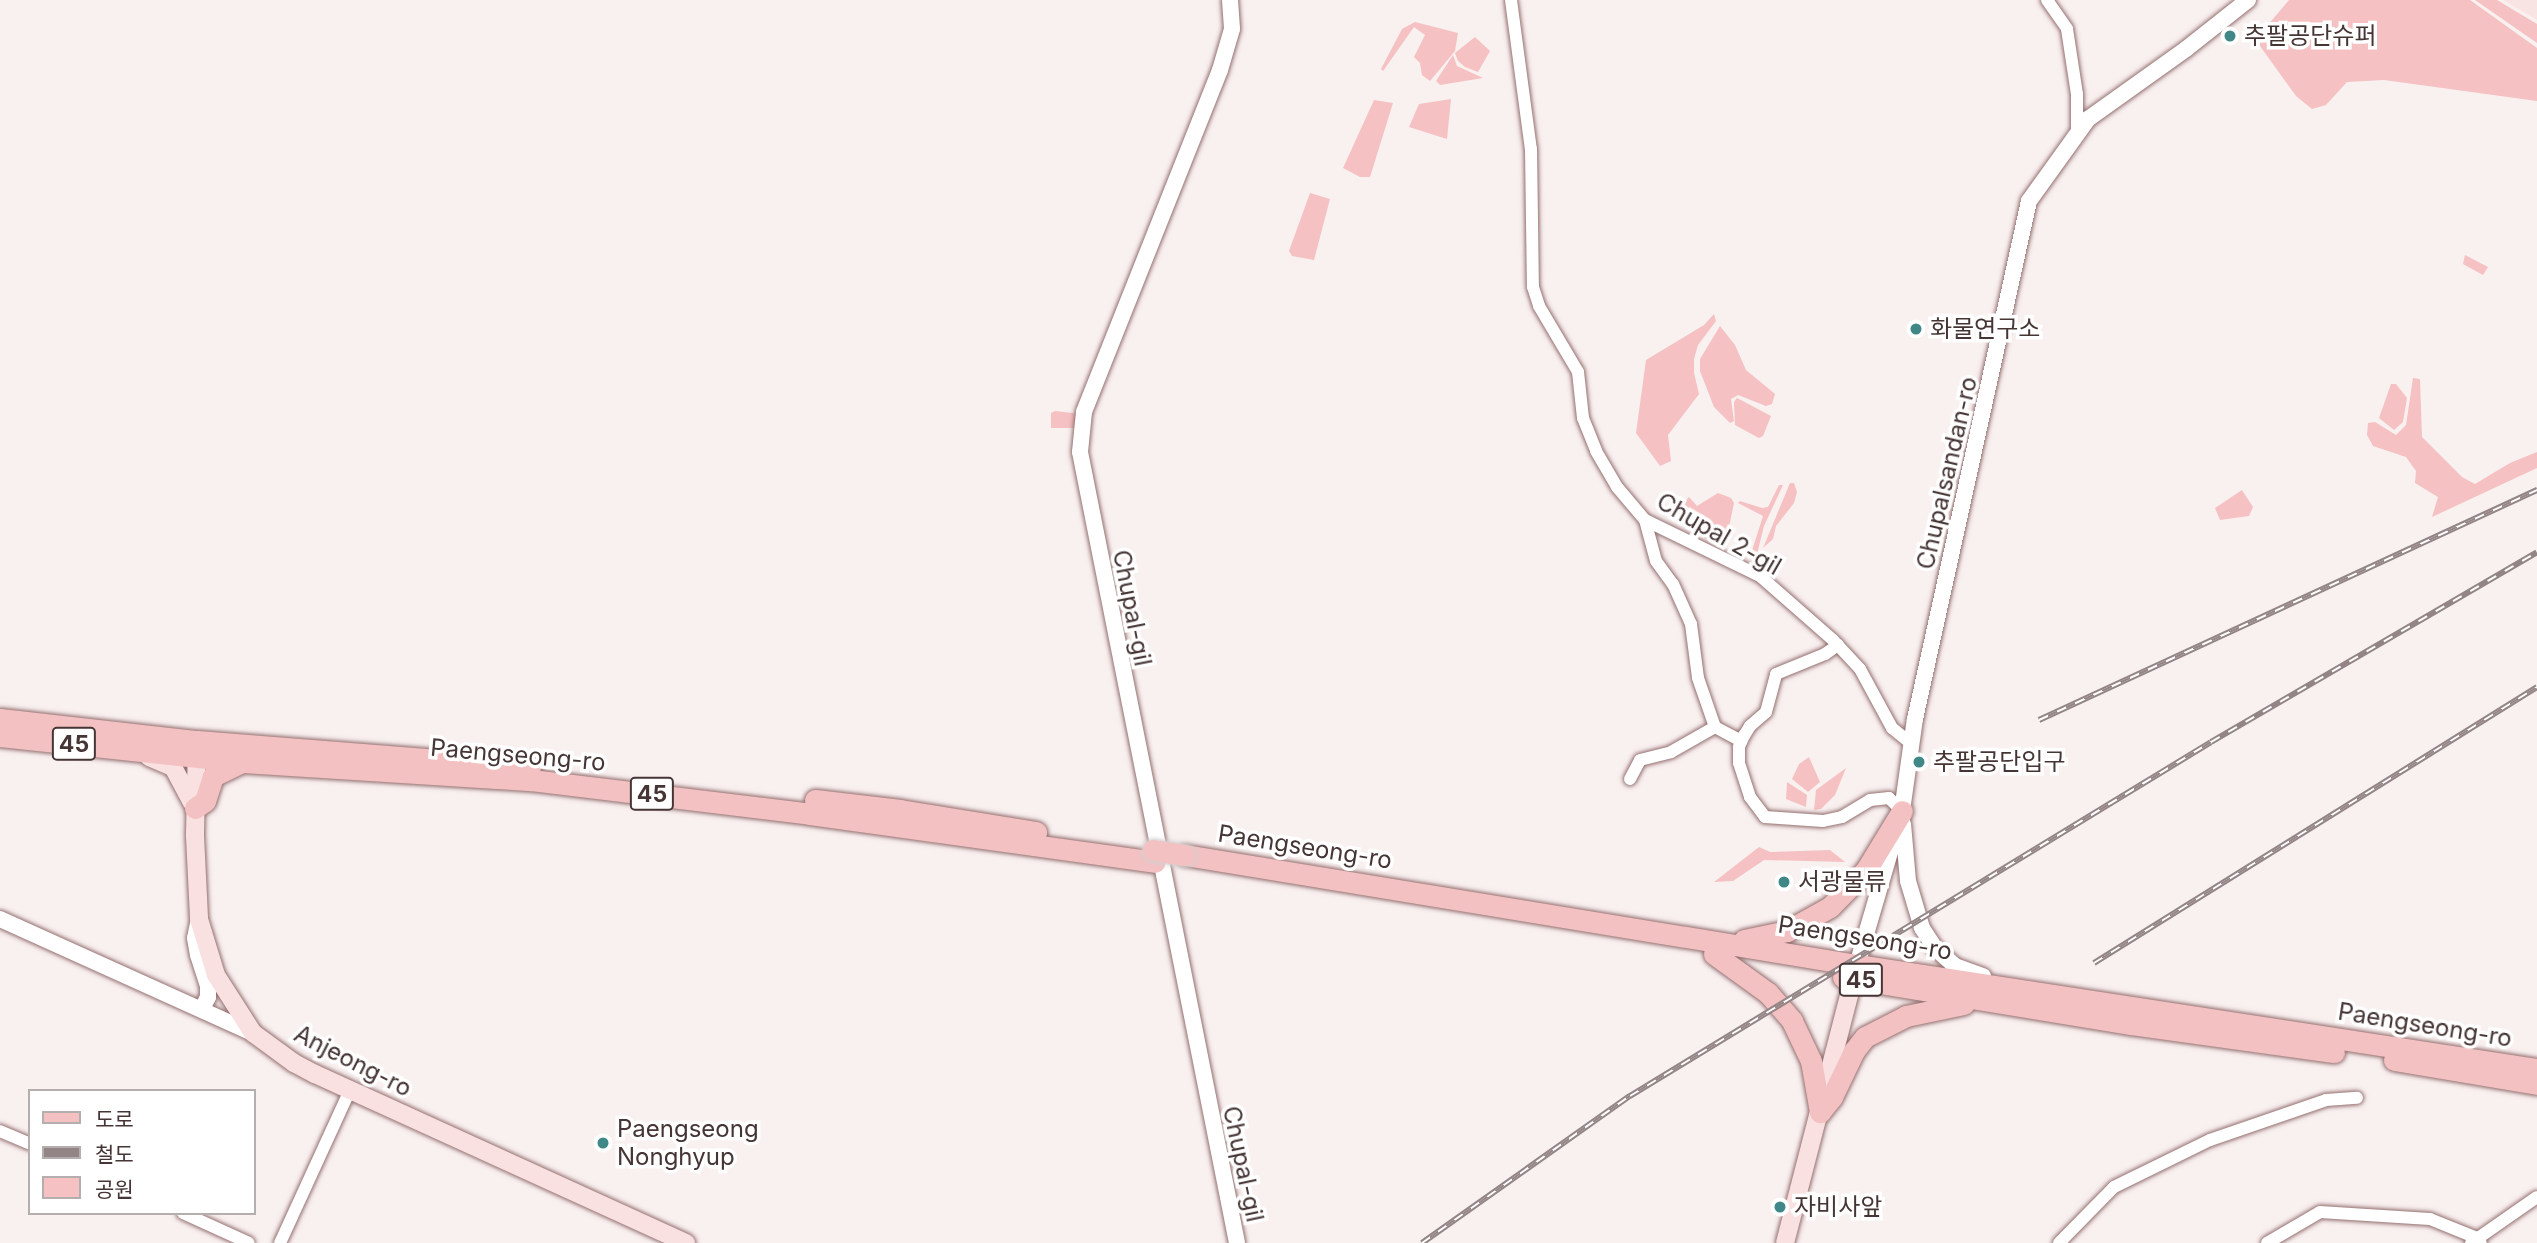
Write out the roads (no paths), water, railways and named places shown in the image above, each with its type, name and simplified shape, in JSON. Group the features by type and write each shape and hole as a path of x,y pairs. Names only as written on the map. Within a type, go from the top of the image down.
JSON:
{"main road":[{"name":"Paengseong-ro","path":"0,719 196,749 481,761 900,810 1185,862 2537,1084"},
{"name":"Paengseong-ro","path":"0,736 148,753 196,749 243,762 557,783 1154,856"},
{"path":"196,749 199,919 216,975 253,1033"},
{"path":"148,753 149,757 167,762 177,772 195,808"},
{"path":"195,808 205,801 213,776 243,762"},
{"path":"1719,948 1787,931 1830,907 1866,870 1902,811"},
{"path":"1719,948 1768,993 1792,1021 1811,1061 1820,1112"},
{"path":"1785,1243 1855,972"},
{"name":"Paengseong-ro","path":"2014,997 2537,1069"},
{"path":"1820,1112 1832,1097 1854,1051 1865,1037 1882,1026 1919,1012 1948,1005 2014,997"},
{"name":"Anjeong-ro","path":"253,1033 293,1063 685,1243"}],"street":[{"name":"Chupal-gil","path":"1230,0 1232,29 1220,70 1084,412 1080,452 1237,1243"},
{"name":"Chupal 2-gil","path":"1511,0 1531,149 1533,287 1539,306 1578,372 1583,418 1596,450 1617,487 1645,520 1760,576 1838,645 1860,668 1892,728 1912,744"},
{"path":"2047,0 2067,29 2077,94 2077,134"},
{"name":"Chupalsandan-ro","path":"1855,972 1902,811 1912,744 2029,201 2088,120 2248,0"},
{"path":"1645,520 1656,561 1673,584 1691,624 1698,678 1716,727 1741,741 1766,712 1776,674 1796,668 1838,645"},
{"path":"1630,779 1640,760 1671,752 1716,727"},
{"path":"1744,735 1739,755 1743,780 1750,797 1765,817 1823,821 1842,817 1870,800 1889,798 1902,811 1905,859 1912,898 1928,939 1955,966 1973,974 2007,980 2014,997"},
{"name":"Anjeong-ro","path":"0,919 253,1033"},
{"path":"199,919 195,938 208,985 208,996 202,1009"},
{"path":"280,1243 350,1090"},
{"path":"2059,1243 2114,1187 2177,1156 2210,1140 2301,1108 2326,1100 2357,1098"},
{"path":"0,1131 28,1143"},
{"path":"2267,1243 2320,1212 2430,1219 2476,1242 2537,1197"},
{"path":"187,1215 249,1243"}],"railway":[{"path":"2039,720 2537,490"},
{"path":"1422,1243 1630,1096 2211,742 2537,552"},
{"path":"2094,963 2537,687"}],"place":[{"name":"추팔공단슈퍼","path":"2230,36"},
{"name":"화물연구소","path":"1916,329"},
{"name":"추팔공단입구","path":"1919,762"},
{"name":"서광물류","path":"1784,882"},
{"name":"Paengseong Nonghyup","path":"603,1143"},
{"name":"자비사앞","path":"1780,1207"}]}
